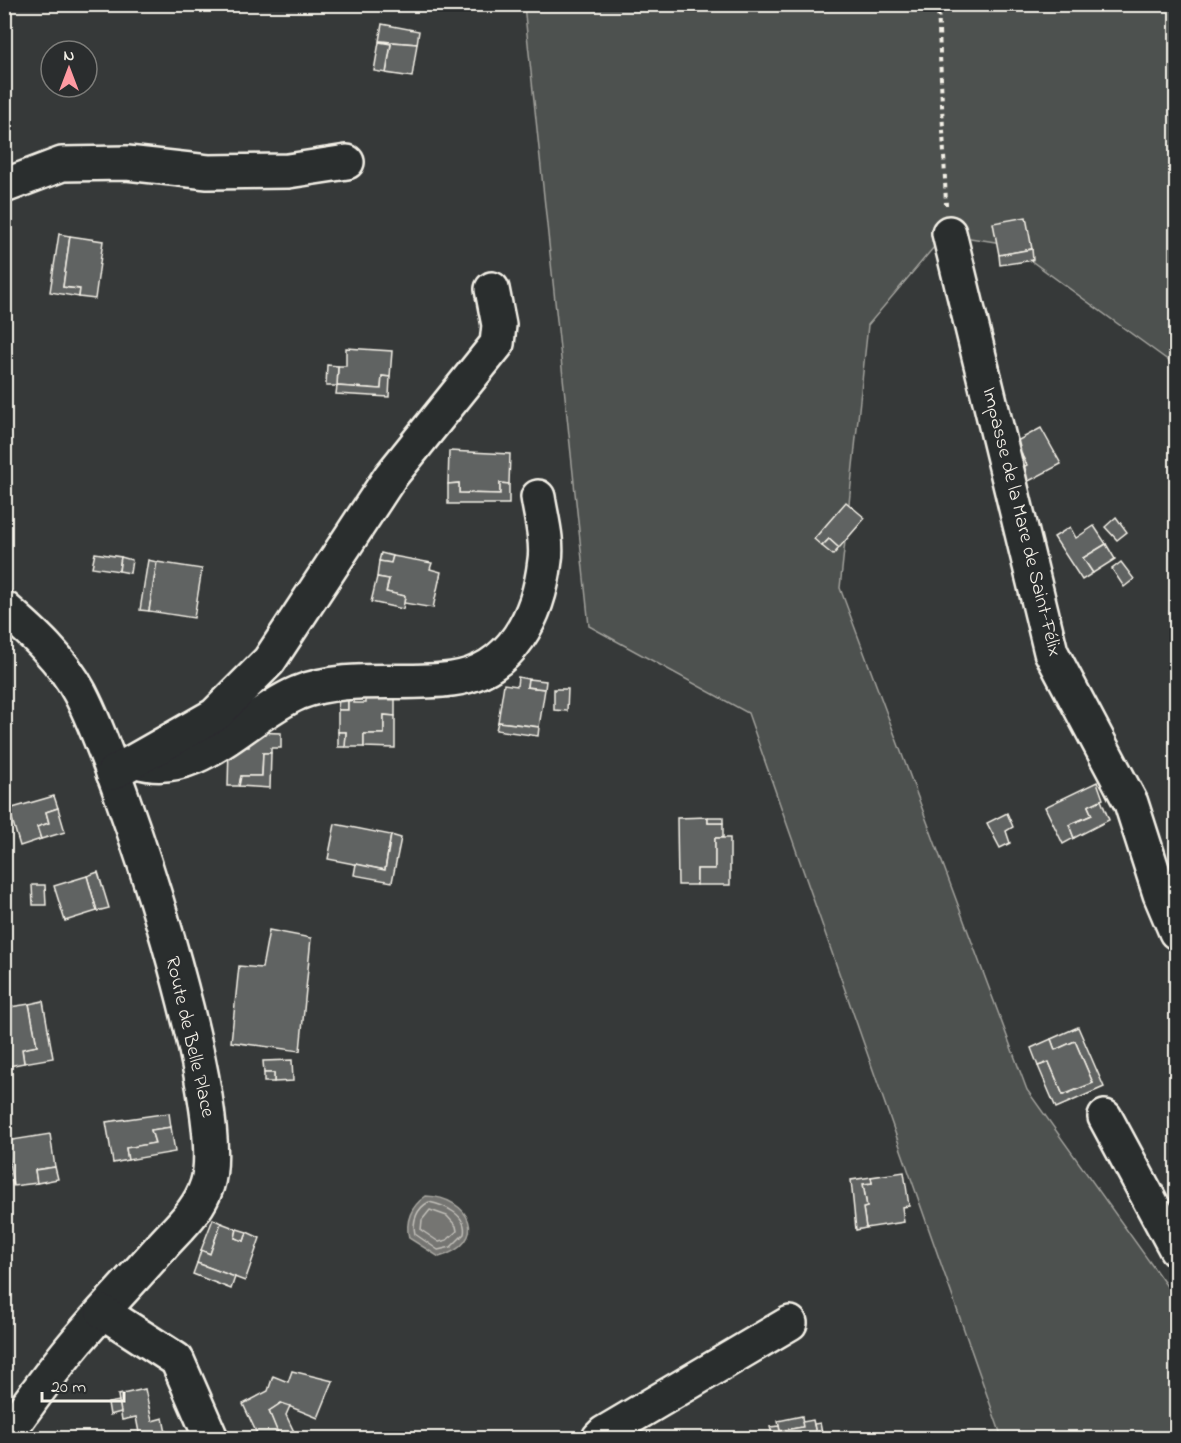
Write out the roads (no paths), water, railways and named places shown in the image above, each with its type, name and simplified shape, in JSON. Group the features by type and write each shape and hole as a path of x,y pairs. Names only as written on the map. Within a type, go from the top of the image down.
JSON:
{"street":[{"path":"4,186 62,164 127,163 219,172 288,171 347,162"},
{"name":"Impasse de la Mare de Saint-Félix","path":"949,233 1051,652 1131,803 1160,894 1176,932"},
{"path":"125,767 215,715 270,661 390,477 497,344 499,325 492,289"},
{"path":"125,767 173,765 198,756 298,694 328,685 453,679 478,670 504,656 526,631 546,558 538,497"},
{"name":"Route de Belle Place","path":"4,608 58,659 79,691 96,726 125,767 159,912 196,1049 207,1107 212,1165 207,1186 191,1215 39,1389 4,1438"},
{"path":"1105,1117 1176,1249"},
{"path":"104,1312 177,1360 211,1438"},
{"path":"600,1438 604,1433 790,1323"}],"water":[{"path":"426,1196 441,1198 454,1204 463,1212 468,1221 469,1231 465,1241 455,1250 439,1257 409,1238 410,1214 416,1204"}]}
